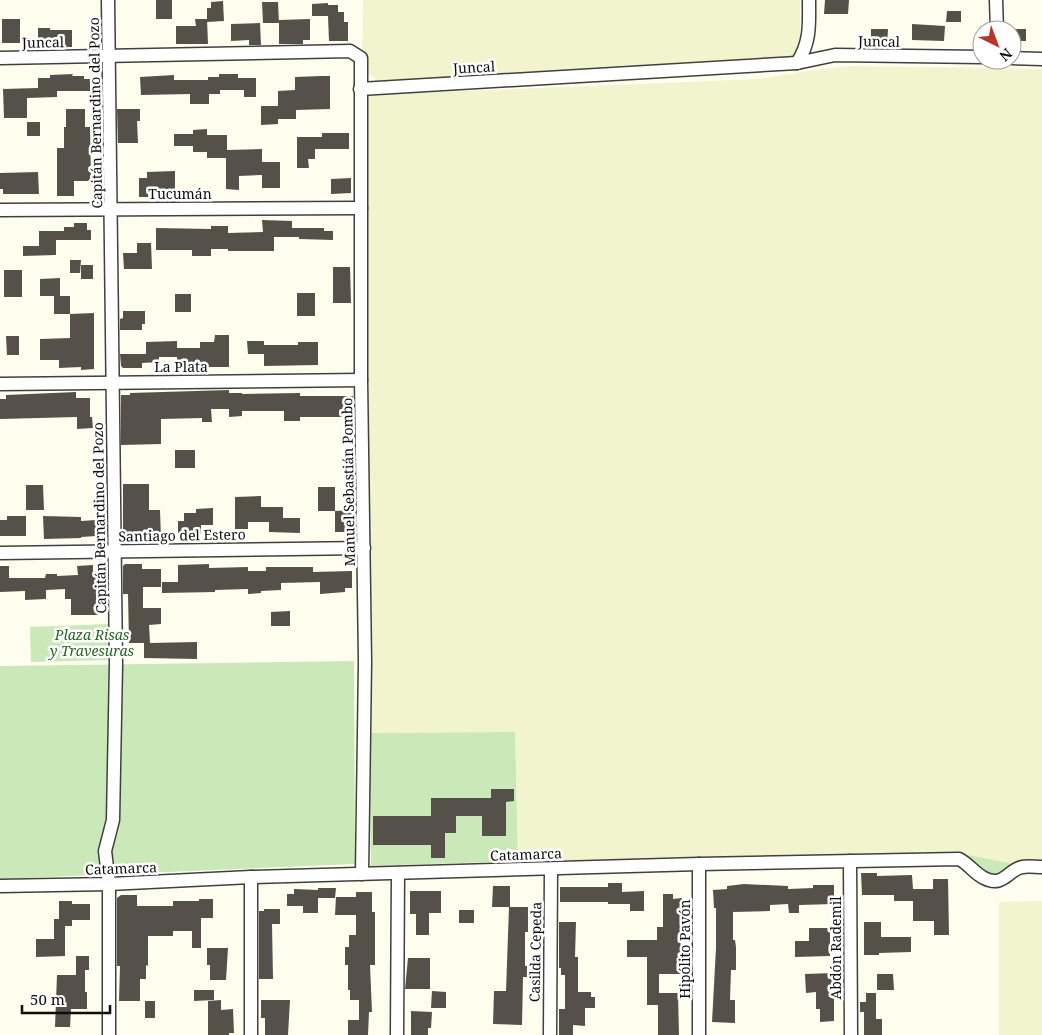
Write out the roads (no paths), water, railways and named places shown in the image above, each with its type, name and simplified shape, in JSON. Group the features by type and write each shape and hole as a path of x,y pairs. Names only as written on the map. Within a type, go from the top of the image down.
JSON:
{"street":[{"name":"Capitán Bernardino del Pozo","path":"108,0 116,664 113,820 105,851 109,884 109,1035"},
{"path":"797,63 804,53 809,35 809,0"},
{"path":"996,0 997,20"},
{"name":"Juncal","path":"0,58 350,51 361,58 360,88 797,63 835,55 972,57"},
{"path":"1022,58 1042,59"},
{"name":"Manuel Sebastián Pombo","path":"360,88 361,380 365,662 362,874"},
{"name":"Tucumán","path":"0,210 361,208"},
{"name":"La Plata","path":"0,384 361,380"},
{"name":"Santiago del Estero","path":"0,553 364,548"},
{"name":"Catamarca","path":"0,886 699,864 959,859 986,879 999,880 1008,877 1015,870 1022,867 1042,867"},
{"name":"Abdón Rademil","path":"850,861 851,1035"},
{"name":"Hipólito Pavón","path":"699,864 699,1035"},
{"name":"Casilda Cepeda","path":"550,1035 551,869"},
{"path":"397,1035 398,873"},
{"path":"251,877 251,1035"}],"park label":[{"name":"Plaza Risas y Travesuras","path":"92,642"}]}
